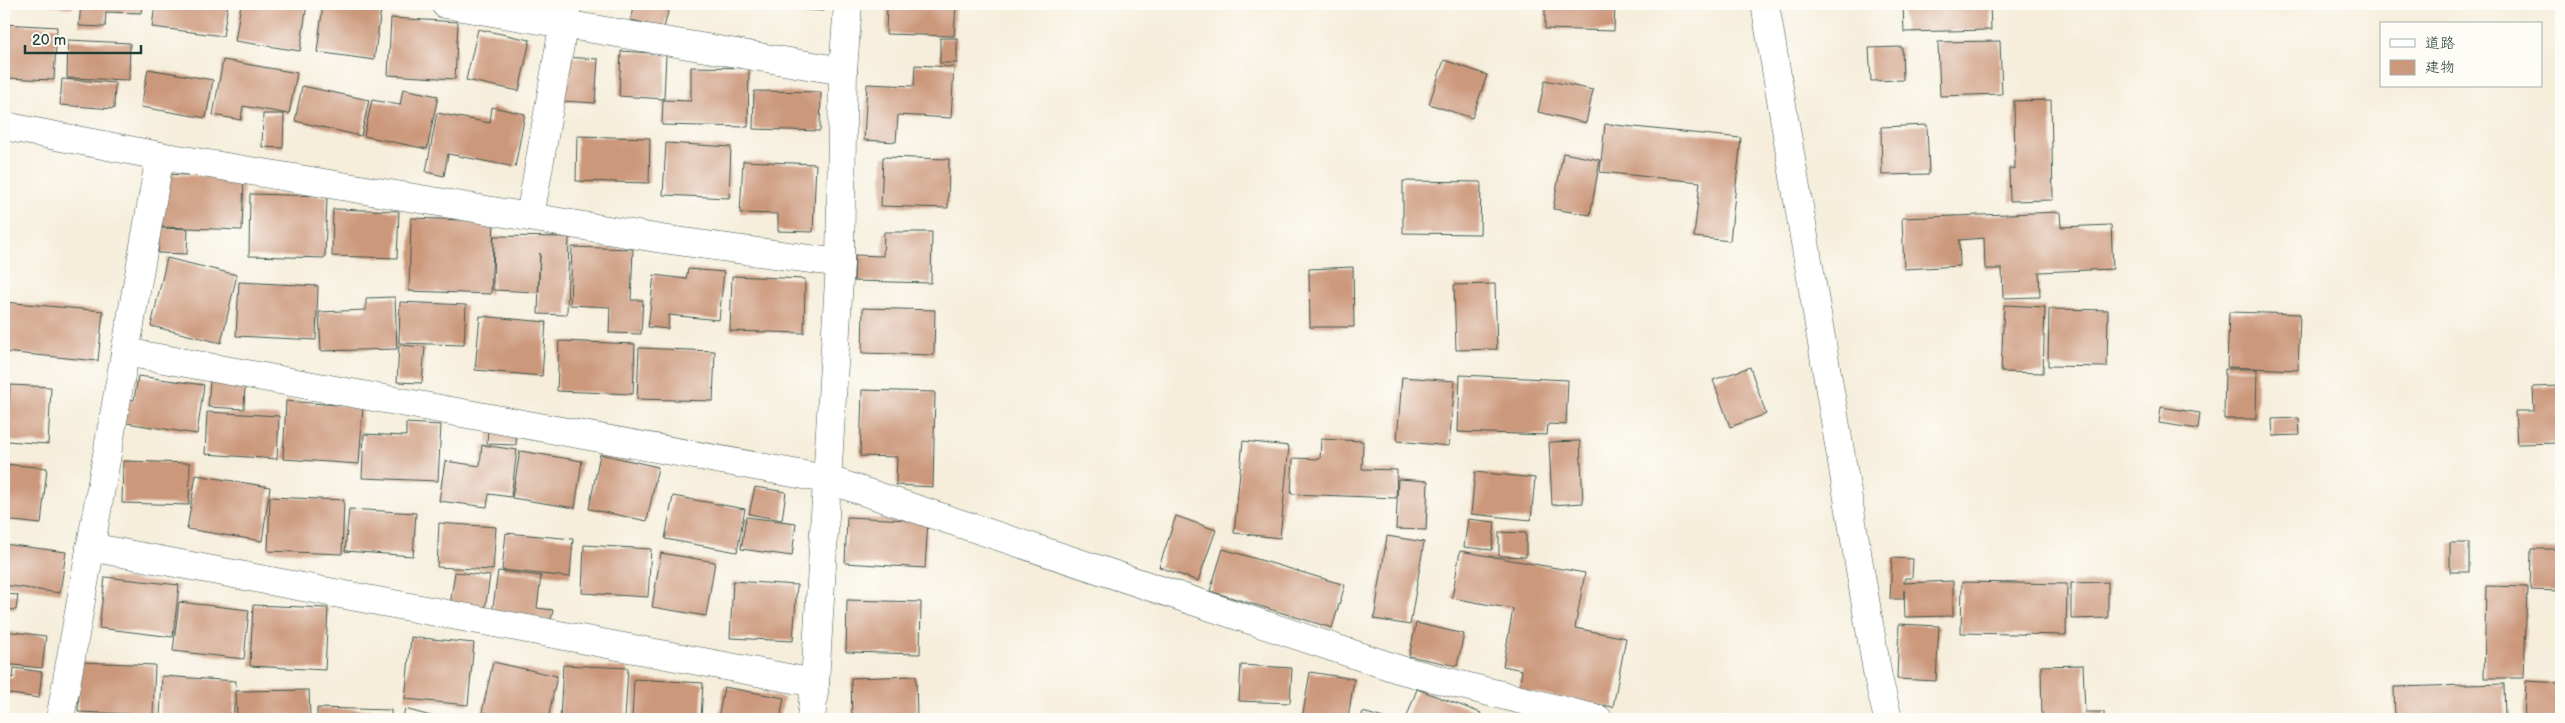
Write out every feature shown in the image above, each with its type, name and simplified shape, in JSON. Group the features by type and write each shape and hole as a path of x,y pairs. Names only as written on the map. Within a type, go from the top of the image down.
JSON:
{"street":[{"path":"445,4 565,14 844,70"},
{"path":"810,719 815,683 840,263 844,70 848,4"},
{"path":"1765,4 1878,677 1888,719"},
{"path":"530,217 565,14"},
{"path":"4,126 160,156 662,239 840,263"},
{"path":"60,719 160,156"},
{"path":"125,352 826,480 1401,670 1598,719"},
{"path":"90,547 815,683"}],"building":[{"path":"43,4 73,4 72,9"},
{"path":"81,4 142,4 141,13 106,12 105,27 79,26"},
{"path":"155,4 228,4 223,36 152,27"},
{"path":"241,4 307,4 300,51 235,41"},
{"path":"323,4 381,10 374,60 317,52"},
{"path":"635,4 670,4 664,28 631,20"},
{"path":"757,4 825,4 824,11 757,7"},
{"path":"887,4 956,4 954,36 886,34"},
{"path":"1545,4 1615,4 1614,31 1545,29"},
{"path":"1903,4 1990,4 1991,30 1904,32"},
{"path":"391,18 458,22 455,79 388,75"},
{"path":"4,24 57,27 54,80 4,78"},
{"path":"478,29 530,40 519,91 466,80"},
{"path":"940,38 957,38 957,63 940,63"},
{"path":"68,40 130,43 129,80 67,78"},
{"path":"2000,41 2002,94 1940,96 1938,42"},
{"path":"1902,47 1903,80 1871,81 1869,48"},
{"path":"621,51 666,54 664,99 619,96"},
{"path":"564,57 598,59 595,103 562,101"},
{"path":"223,60 297,73 289,114 243,106 241,120 213,115"},
{"path":"1444,60 1487,75 1472,118 1429,104"},
{"path":"915,65 954,67 951,118 898,115 896,142 864,140 867,84 914,86"},
{"path":"691,67 749,68 748,127 662,125 663,100 691,101"},
{"path":"148,69 213,80 206,118 141,107"},
{"path":"62,79 115,83 114,109 60,105"},
{"path":"1545,80 1593,90 1586,123 1538,112"},
{"path":"302,86 369,100 361,136 295,121"},
{"path":"403,89 438,96 427,149 364,136 372,100 400,105"},
{"path":"754,91 821,92 820,131 753,129"},
{"path":"2051,100 2053,200 2010,201 2009,169 2015,169 2014,101"},
{"path":"492,107 525,114 515,167 448,154 444,176 426,172 437,113 490,123"},
{"path":"263,114 284,114 283,148 262,147"},
{"path":"1605,124 1741,138 1730,241 1694,237 1700,182 1600,172"},
{"path":"1927,125 1929,174 1882,175 1881,127"},
{"path":"577,136 650,138 649,183 576,181"},
{"path":"666,143 731,147 729,198 663,195"},
{"path":"1563,153 1600,160 1590,215 1553,209"},
{"path":"883,157 949,159 948,208 881,206"},
{"path":"743,161 816,164 813,232 778,231 778,214 740,213"},
{"path":"165,174 244,178 242,230 162,227"},
{"path":"1403,181 1481,182 1480,234 1403,233"},
{"path":"250,194 327,196 325,258 249,256"},
{"path":"333,209 399,211 397,258 332,256"},
{"path":"2060,212 2061,227 2111,225 2113,269 2039,272 2040,297 2003,298 2002,269 1985,269 1984,238 1959,240 1960,266 1904,269 1902,218"},
{"path":"411,218 494,221 491,294 409,291"},
{"path":"160,228 188,229 187,254 158,253"},
{"path":"884,232 932,232 931,283 854,281 855,255 883,256"},
{"path":"494,236 569,237 567,315 538,314 540,253 538,292 493,290"},
{"path":"572,247 633,249 631,300 643,300 641,334 609,333 610,307 570,305"},
{"path":"167,258 237,275 221,343 151,326"},
{"path":"1353,267 1354,327 1310,327 1309,269"},
{"path":"688,269 724,272 719,320 669,315 668,329 648,327 654,275 686,279"},
{"path":"732,276 805,279 804,333 730,331"},
{"path":"239,282 318,286 316,340 236,336"},
{"path":"1495,284 1497,349 1456,350 1454,285"},
{"path":"395,297 397,349 321,351 319,312 366,310 366,298"},
{"path":"4,302 103,311 98,361 4,352"},
{"path":"400,302 466,305 464,345 399,343"},
{"path":"2004,305 2045,307 2043,373 2001,372"},
{"path":"863,308 935,310 934,355 862,353"},
{"path":"2049,309 2108,310 2107,367 2048,366"},
{"path":"2229,312 2300,314 2298,370 2227,367"},
{"path":"480,316 546,322 542,376 475,370"},
{"path":"559,341 635,344 633,394 557,391"},
{"path":"399,345 425,347 422,383 397,382"},
{"path":"639,348 715,351 713,401 637,399"},
{"path":"1750,367 1766,414 1730,427 1713,380"},
{"path":"2225,369 2257,369 2256,419 2224,419"},
{"path":"1460,375 1568,380 1566,425 1548,424 1547,435 1458,432"},
{"path":"138,376 204,385 197,434 120,422 123,399 134,400"},
{"path":"1402,377 1455,381 1449,446 1397,441"},
{"path":"210,381 245,383 244,409 208,407"},
{"path":"10,385 51,387 48,444 7,441"},
{"path":"2561,386 2561,443 2517,444 2515,411 2534,411 2533,387"},
{"path":"862,390 935,392 933,487 896,485 897,457 860,456"},
{"path":"286,401 363,407 359,464 283,459"},
{"path":"2161,407 2200,413 2198,429 2159,423"},
{"path":"207,412 279,416 277,459 205,454"},
{"path":"2299,418 2300,435 2273,436 2272,419"},
{"path":"406,423 441,425 438,481 362,478 364,434 406,436"},
{"path":"488,427 517,428 516,445 487,444"},
{"path":"1321,439 1363,441 1362,469 1397,470 1396,498 1291,494 1293,458 1320,459"},
{"path":"1243,441 1289,446 1280,538 1234,533"},
{"path":"1580,441 1583,503 1552,505 1549,442"},
{"path":"482,445 517,450 511,497 489,494 487,507 439,501 445,461 480,466"},
{"path":"520,451 582,461 575,508 512,498"},
{"path":"600,454 658,467 647,521 589,509"},
{"path":"123,461 190,463 189,505 122,503"},
{"path":"4,464 47,468 41,524 4,520"},
{"path":"1475,472 1535,478 1531,520 1471,514"},
{"path":"196,475 270,487 262,541 187,529"},
{"path":"1398,479 1428,481 1426,530 1396,529"},
{"path":"755,487 786,492 782,520 749,514"},
{"path":"673,496 745,509 737,552 665,539"},
{"path":"270,497 344,500 342,554 268,551"},
{"path":"349,509 416,513 413,556 345,551"},
{"path":"1176,516 1216,530 1198,581 1159,567"},
{"path":"746,517 796,523 792,556 741,549"},
{"path":"847,517 928,521 925,568 845,563"},
{"path":"1468,519 1495,522 1492,550 1464,547"},
{"path":"439,523 496,527 493,570 437,567"},
{"path":"1499,532 1526,533 1526,557 1499,556"},
{"path":"506,533 573,539 570,577 502,570"},
{"path":"1387,536 1424,542 1410,625 1374,619"},
{"path":"2450,543 2469,543 2469,572 2450,572"},
{"path":"4,544 66,552 60,593 4,585"},
{"path":"584,545 651,549 648,597 582,593"},
{"path":"1223,549 1345,585 1332,628 1210,591"},
{"path":"2531,549 2561,549 2561,591 2530,590"},
{"path":"1460,551 1585,573 1575,628 1626,638 1613,707 1519,690 1522,670 1503,666 1513,609 1452,598"},
{"path":"661,553 715,562 706,616 652,607"},
{"path":"1892,558 1913,559 1912,578 1905,578 1904,583 1953,581 1953,616 1905,617 1904,590 1904,599 1890,599"},
{"path":"498,571 541,576 537,608 553,610 551,621 492,614"},
{"path":"455,572 490,576 485,610 450,605"},
{"path":"105,577 179,585 173,637 99,628"},
{"path":"733,581 797,585 793,641 730,638"},
{"path":"1962,582 2067,584 2066,635 1961,633"},
{"path":"2108,582 2108,618 2071,619 2071,583"},
{"path":"2486,586 2527,587 2524,678 2484,678"},
{"path":"4,594 18,595 16,610 4,609"},
{"path":"847,600 921,602 920,654 846,652"},
{"path":"179,602 249,610 244,659 173,651"},
{"path":"253,605 328,608 325,670 250,666"},
{"path":"1416,623 1464,634 1457,666 1409,656"},
{"path":"1899,624 1939,626 1936,681 1897,679"},
{"path":"4,631 46,636 42,668 4,664"},
{"path":"411,637 474,643 468,705 405,699"},
{"path":"80,662 155,665 153,715 78,712"},
{"path":"493,662 557,676 548,719 513,719 482,712"},
{"path":"563,665 628,668 625,719 560,719"},
{"path":"1241,665 1292,668 1290,703 1239,701"},
{"path":"2083,665 2085,712 2104,712 2104,719 2042,719 2041,666"},
{"path":"14,668 42,672 39,698 4,693 4,676 13,678"},
{"path":"1310,672 1354,679 1348,719 1302,719"},
{"path":"162,676 236,681 233,719 160,719"},
{"path":"916,676 917,719 852,719 851,678"},
{"path":"634,679 703,683 701,719 632,719"},
{"path":"2526,681 2561,683 2561,719 2524,719"},
{"path":"2504,684 2505,719 2395,719 2394,687"},
{"path":"724,687 784,698 780,719 718,719"},
{"path":"1417,689 1481,713 1478,719 1406,719"},
{"path":"309,690 310,719 237,719 236,691"},
{"path":"317,708 391,710 391,719 317,719"},
{"path":"405,709 442,719 402,719"},
{"path":"1363,712 1387,719 1360,719"}]}
